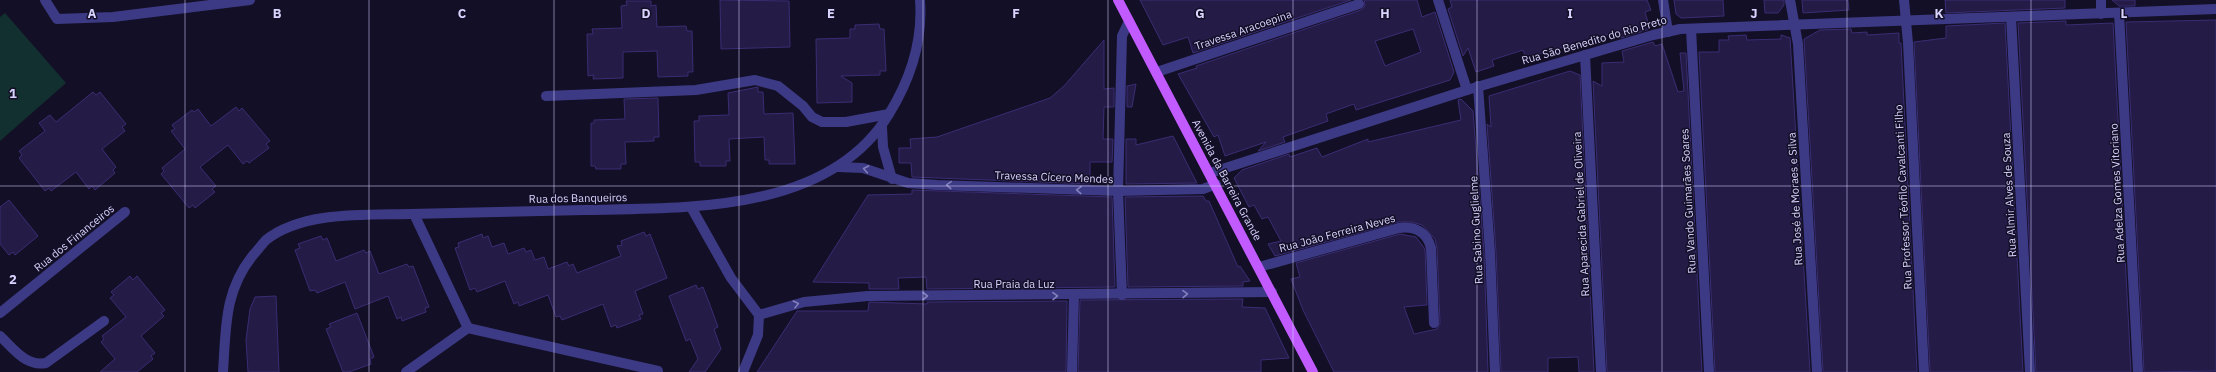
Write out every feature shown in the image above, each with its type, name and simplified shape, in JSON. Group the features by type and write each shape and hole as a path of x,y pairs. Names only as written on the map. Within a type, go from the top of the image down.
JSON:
{"main road":[{"name":"Avenida da Barreira Grande","path":"1118,0 1216,184 1313,372"}],"street":[{"path":"45,0 57,19 113,17 250,0"},
{"name":"Rua dos Banqueiros","path":"223,372 227,309 233,290 245,265 266,240 293,226 314,219 414,214 691,207 724,203 781,191 838,167 882,127 898,101 911,70 918,39 920,0"},
{"path":"1438,0 1467,90"},
{"path":"1663,0 1668,32"},
{"name":"Rua José de Moraes e Silva","path":"1790,0 1798,51 1817,372"},
{"name":"Rua Professor Téofilo Cavalcanti Filho","path":"1904,0 1924,372"},
{"path":"2100,0 2101,14"},
{"name":"Travessa Aracoepina","path":"1157,72 1359,4"},
{"name":"Rua São Benedito do Rio Preto","path":"1210,173 1478,86 1585,54 1668,32 1691,29 2101,14 2215,6"},
{"name":"Rua Adelza Gomes Vitoriano","path":"2119,13 2138,372"},
{"name":"Rua Almir Alves de Souza","path":"2011,17 2030,372"},
{"path":"1122,295 1118,191 1122,36 1128,21"},
{"name":"Rua Vando Guimarães Soares","path":"1691,29 1709,372"},
{"name":"Rua Aparecida Gabriel de Oliveira","path":"1585,54 1601,372"},
{"path":"546,96 696,90 755,80 778,86 803,106 812,117 822,122 846,122 889,114"},
{"name":"Rua Sabino Guglielme","path":"1478,86 1490,252 1494,372"},
{"path":"882,127 883,147 892,179"},
{"name":"Travessa Cícero Mendes","path":"838,167 863,168 892,179 908,183 937,185 1118,191 1203,189 1216,184"},
{"path":"691,207 731,278 759,315 758,335 743,372"},
{"name":"Rua dos Financeiros","path":"0,314 125,212"},
{"path":"414,214 468,328"},
{"name":"Rua João Ferreira Neves","path":"1259,267 1399,228 1416,229 1428,239 1431,248 1434,323"},
{"name":"Rua Praia da Luz","path":"759,315 804,302 868,296 1074,296 1272,292"},
{"path":"1072,372 1074,296"},
{"path":"0,336 26,361 40,364 46,363 104,321"},
{"path":"406,372 468,328 658,371"}],"green space":[{"path":"5,13 66,83 0,141 0,17"}],"building":[{"path":"720,0 789,1 790,47 721,49"},
{"path":"1140,0 1351,0 1193,53 1188,37 1163,45"},
{"path":"1364,0 1417,0 1422,17 1435,12 1454,72 1450,80 1356,110 1354,104 1326,114 1328,121 1283,137 1285,142 1258,151 1266,142 1225,156 1218,135 1214,137 1178,74 1197,68 1196,66 1361,10 1365,6","holes":["1413,29 1421,52 1385,66 1375,41"]},
{"path":"1450,0 1647,0 1651,10 1645,12 1650,29 1621,38 1620,31 1526,58 1523,50 1492,60 1494,66 1476,72 1468,48 1463,56 1448,9 1452,7"},
{"path":"1674,0 1723,0 1724,16 1681,18 1676,14"},
{"path":"1764,0 1784,0 1784,5 1778,13 1765,13"},
{"path":"1802,0 1848,0 1849,10 1803,13"},
{"path":"1945,0 2065,0 2065,8 1946,13"},
{"path":"2112,0 2135,0 2135,6 2119,6"},
{"path":"626,1 651,1 651,6 656,5 657,27 686,26 687,31 692,31 693,72 688,72 688,76 658,77 657,51 623,52 623,78 593,79 594,75 588,76 587,34 593,34 592,29 622,28 621,6 627,5"},
{"path":"2216,20 2216,371 2144,372 2126,22"},
{"path":"2066,21 2066,25 2113,23 2131,372 2036,372 2018,23"},
{"path":"2005,23 2023,372 1930,372 1914,42 1946,38 1946,26"},
{"path":"879,24 880,29 884,29 886,71 880,71 880,75 841,76 852,83 852,102 817,103 816,39 850,38 850,29 855,29 855,25"},
{"path":"1851,29 1852,33 1867,32 1867,35 1899,33 1899,43 1901,43 1917,372 1823,372 1804,39 1820,30"},
{"path":"1746,35 1747,40 1781,39 1781,35 1790,38 1810,372 1715,372 1699,52 1719,52 1719,40 1729,40 1728,36"},
{"path":"1104,40 1104,89 1114,88 1114,107 1104,107 1103,139 1113,139 1112,162 1090,162 1090,184 912,177 911,163 899,163 899,148 911,148 910,139 937,137 1050,98 1064,86"},
{"path":"1653,42 1655,46 1662,44 1678,92 1684,91 1680,53 1686,53 1702,372 1607,372 1593,81 1602,86 1602,63 1624,62 1622,51"},
{"path":"1570,71 1580,75 1594,372 1579,372 1578,357 1548,358 1548,372 1501,372 1496,252 1487,124 1491,127 1489,96"},
{"path":"1136,84 1132,107 1127,107 1127,86"},
{"path":"758,87 758,92 763,92 764,114 793,113 795,164 769,164 769,160 765,160 764,137 729,139 730,161 726,161 726,166 700,166 700,162 695,162 694,121 699,121 699,116 729,115 728,93"},
{"path":"93,92 96,95 100,92 126,124 122,127 125,131 102,149 116,167 113,170 115,173 95,190 92,186 89,189 76,172 51,191 49,188 45,191 19,158 22,155 19,151 45,131 39,123 50,115 56,122"},
{"path":"658,98 659,137 654,137 654,141 625,142 626,164 621,164 621,169 596,169 595,166 591,166 591,123 594,123 594,120 625,119 624,99"},
{"path":"1461,99 1473,111 1484,252 1488,372 1334,372 1303,310 1291,279 1300,277 1296,263 1400,234 1416,237 1425,249 1427,305 1404,307 1414,334 1437,329 1440,323 1437,248 1435,239 1422,225 1412,222 1399,222 1275,256 1268,244 1281,241 1268,217 1262,219 1254,205 1249,207 1234,178 1242,170 1289,154 1290,157 1317,148 1322,157 1368,139 1368,142 1461,120 1458,100"},
{"path":"236,107 239,111 242,108 270,141 266,144 269,148 249,163 247,161 243,164 228,145 200,167 216,186 212,189 215,192 195,208 193,205 189,208 161,174 164,171 162,168 185,149 171,131 175,129 172,125 192,110 194,112 198,109 211,126"},
{"path":"1173,136 1197,183 1126,184 1126,139 1136,139 1136,145"},
{"path":"912,190 1112,197 1115,287 927,289 926,277 898,278 899,289 869,289 869,283 813,282 868,195 912,194"},
{"path":"1203,196 1206,201 1209,201 1238,267 1240,266 1250,281 1243,282 1243,286 1128,287 1125,197"},
{"path":"9,200 38,236 15,255 13,252 9,255 0,244 0,207"},
{"path":"644,232 646,236 650,234 667,278 635,291 643,314 639,315 641,319 617,328 616,325 611,327 603,304 562,320 560,316 556,317 548,295 519,306 518,302 514,304 505,281 477,292 475,288 470,290 455,248 459,247 458,243 482,234 483,238 488,236 492,247 504,243 508,254 524,248 526,252 531,250 535,260 544,257 548,269 567,262 569,266 573,264 577,273 621,256 617,246 622,245 621,241"},
{"path":"321,236 323,240 327,238 336,261 364,250 366,253 370,251 379,274 407,264 409,267 413,266 429,307 425,308 426,312 402,321 401,317 397,319 388,296 355,309 345,282 317,293 315,290 310,291 295,250 300,248 298,244"},
{"path":"130,276 133,280 137,276 165,310 161,313 164,316 141,336 155,353 151,356 153,359 137,372 100,372 115,359 101,342 104,339 102,336 126,317 110,298 114,295 111,292"},
{"path":"696,285 698,289 703,287 718,327 714,329 721,349 705,372 689,372 698,359 690,339 686,341 669,296"},
{"path":"276,296 279,372 248,372 246,340 250,309 255,297"},
{"path":"1243,299 1242,307 1265,308 1289,358 1261,360 1261,372 1078,372 1080,300"},
{"path":"1067,301 1066,372 757,372 797,311 868,311 869,302 927,304 927,302"},
{"path":"357,313 374,357 370,359 371,364 349,372 343,372 326,329 331,327 329,324"}]}
